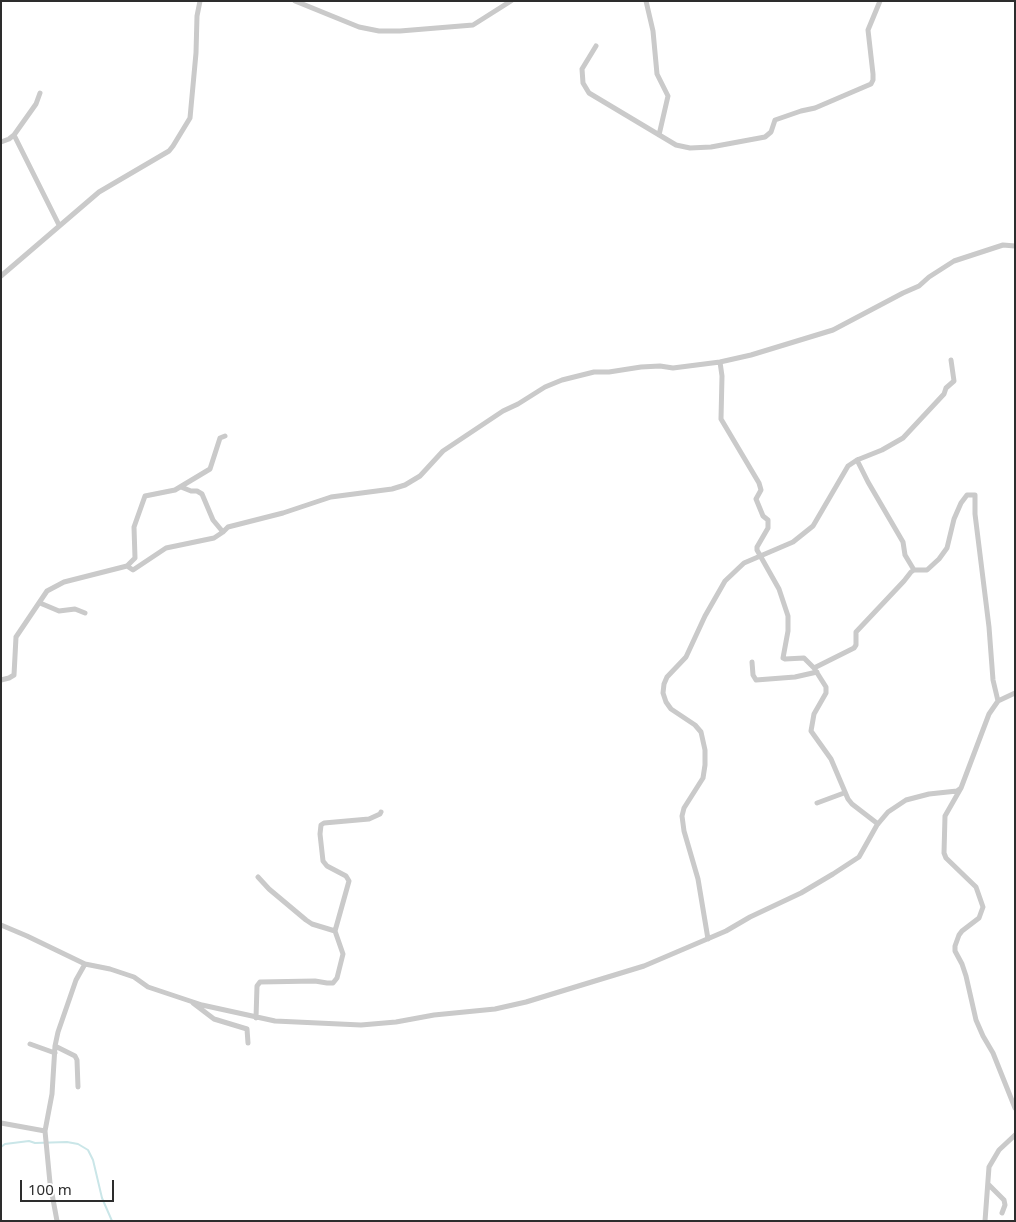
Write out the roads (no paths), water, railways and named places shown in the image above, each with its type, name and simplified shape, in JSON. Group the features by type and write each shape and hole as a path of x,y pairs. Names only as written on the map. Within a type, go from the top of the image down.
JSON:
{"street":[{"path":"1,276 99,192 169,151 190,118 196,53 197,16 200,1"},
{"path":"295,1 359,27 379,31 400,31 473,25 511,1"},
{"path":"646,1 653,31 657,74 668,96 659,135"},
{"path":"596,46 582,70 583,83 592,95 676,145 690,148 711,147 763,138 770,134 776,120 816,108 865,88 873,80 868,30 880,1"},
{"path":"1,142 14,135 36,104 40,94"},
{"path":"14,135 59,225"},
{"path":"126,566 133,570 166,548 214,538 228,526 284,512 330,497 392,489 405,485 420,476 443,451 503,410 518,404 545,387 574,376 641,367 673,368 737,359 833,330 919,286 929,277 954,261 1003,245 1015,246"},
{"path":"708,939 698,879 684,830 682,816 684,808 703,778 706,765 702,732 671,709 663,693 664,684 667,677 686,657 724,581 744,563 793,542 813,526 848,466 903,438 944,394 946,388 954,380 951,360"},
{"path":"720,362 722,376 721,419 759,484 761,490 756,499 763,516 768,520 768,528 757,547 779,589 788,616 788,631 783,658 804,658 815,670 827,691 814,714 811,732 830,759 844,793 852,804 878,824"},
{"path":"1,680 14,675 16,637 47,591 64,582 126,566 134,558 134,527 144,498 148,495 172,491 210,470 220,438 225,436"},
{"path":"857,460 903,542 905,555 914,570"},
{"path":"181,487 202,494 213,520 223,532"},
{"path":"752,662 753,675 756,680 795,677 815,670 854,648 856,646 856,632 914,570 926,570 939,559 947,548 960,503 967,495 975,495 975,514 989,627 993,680 998,701"},
{"path":"40,603 59,611 75,609 85,613"},
{"path":"1015,693 998,701 989,714 961,788 945,816 944,853 946,858 976,887 983,907 980,918 959,935 955,951 966,976 976,1020 983,1036 994,1053 1015,1108"},
{"path":"1,925 85,964 110,969 134,977 148,987 211,1008 256,1018 275,1021 361,1025 505,1007 545,997 604,977 630,972 708,939 801,893 859,857 878,824 888,812 906,800 929,794 957,791 961,788"},
{"path":"816,803 844,793"},
{"path":"334,931 349,881 346,876 327,866 323,861 321,825 330,822 369,818 381,812"},
{"path":"256,1018 257,986 260,982 335,982 343,954 338,936 334,931 306,920 258,877"},
{"path":"57,1221 50,1183 45,1131 54,1080 55,1046 58,1032 76,980 85,964"},
{"path":"191,1001 214,1019 247,1029 248,1043"},
{"path":"30,1044 55,1053"},
{"path":"55,1046 75,1056 78,1087"},
{"path":"1,1122 45,1131"},
{"path":"985,1221 989,1167 999,1150 1015,1136"},
{"path":"988,1184 1004,1200 1005,1205 1002,1213"}],"waterway":[{"path":"1,1147 5,1144 29,1141 35,1143 67,1142 78,1144 88,1150 93,1160 102,1198 112,1221"}]}
